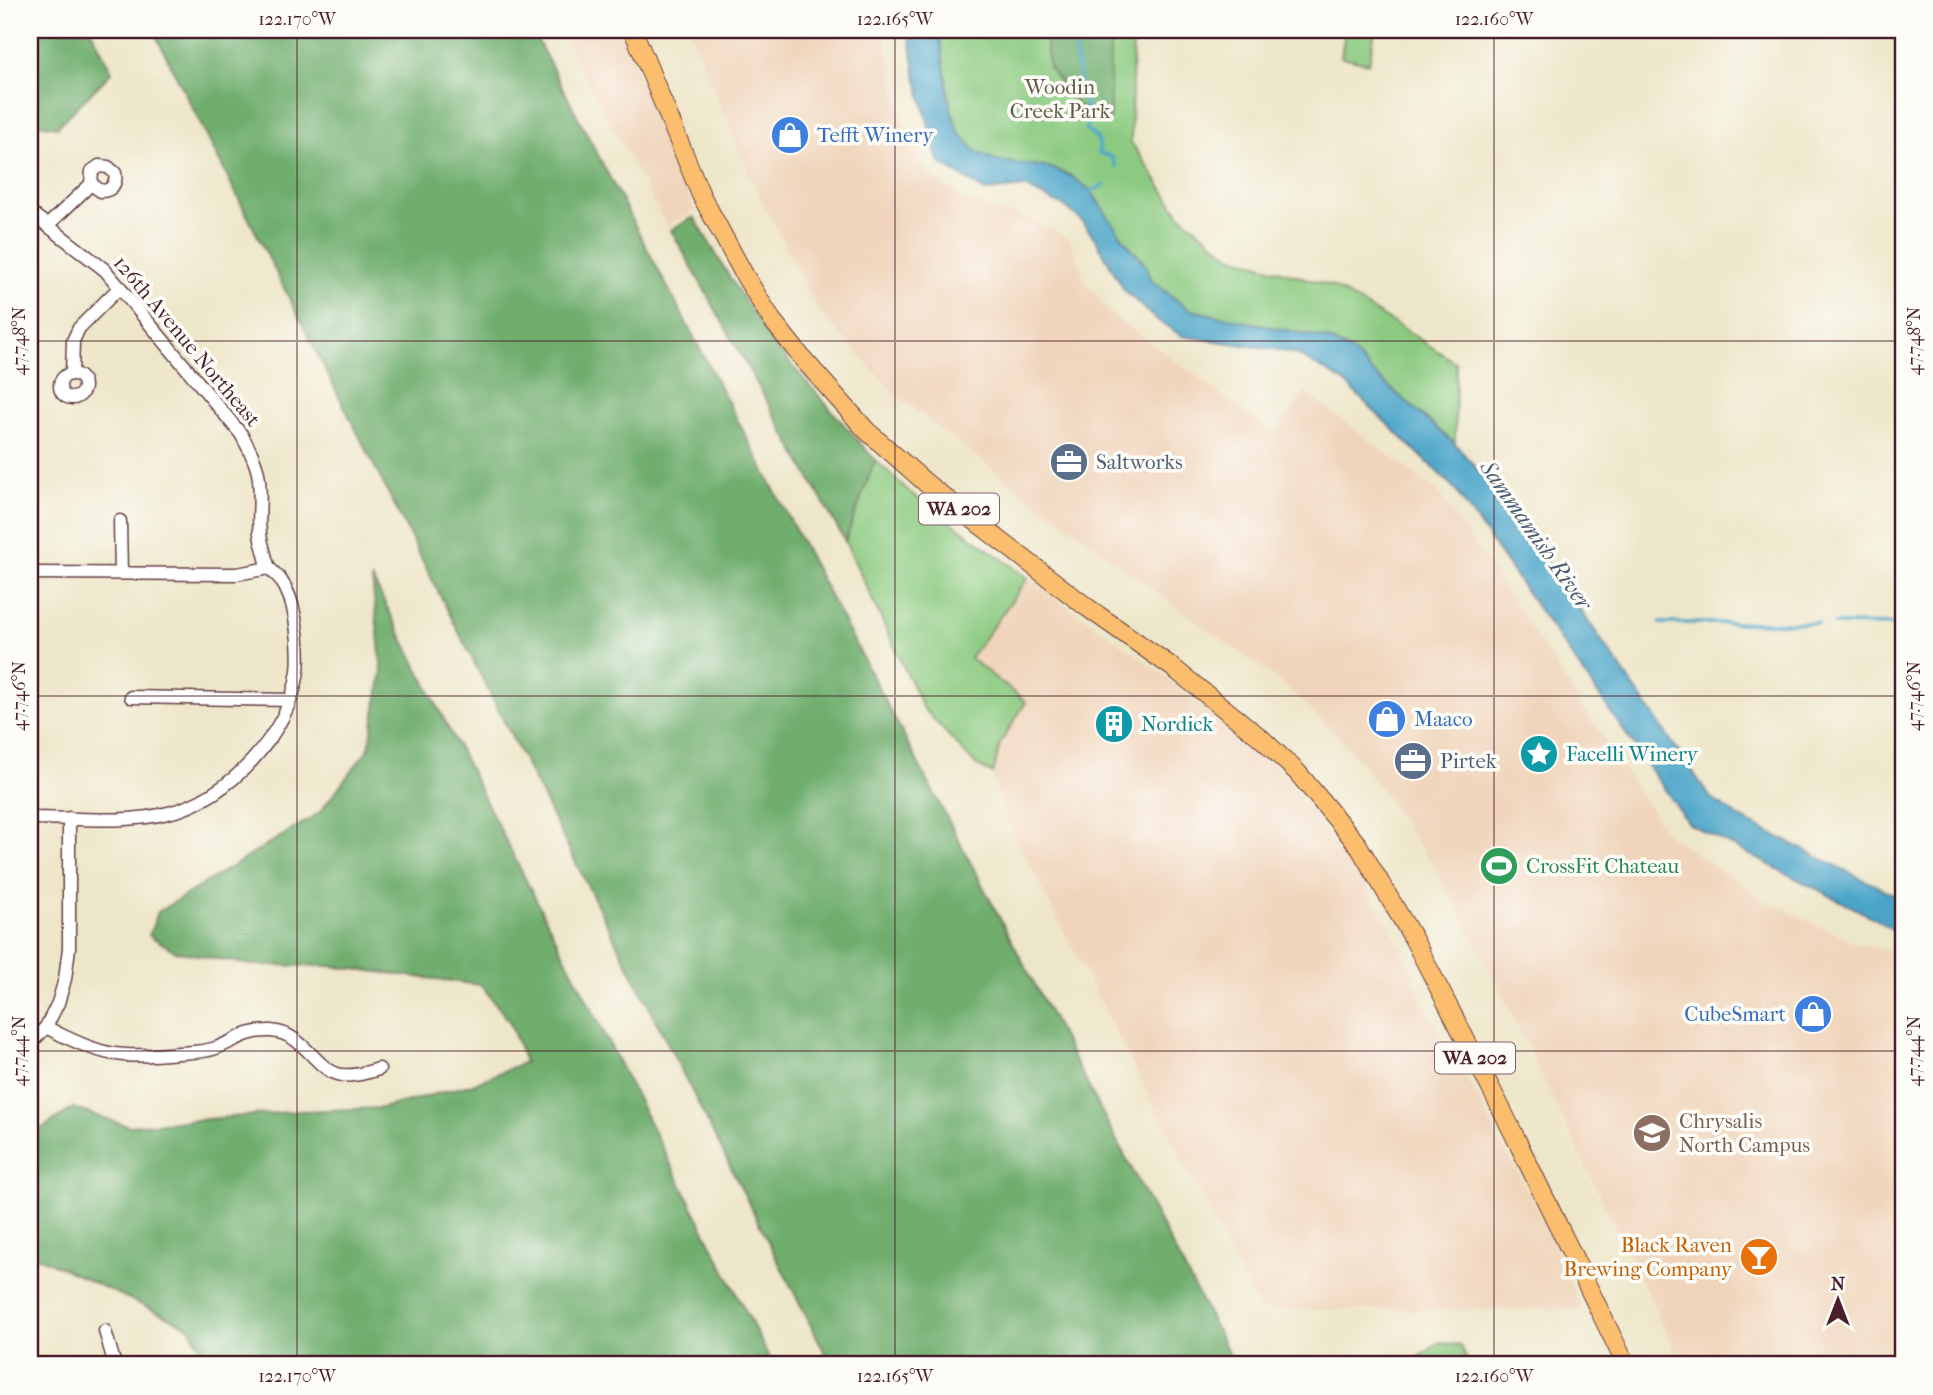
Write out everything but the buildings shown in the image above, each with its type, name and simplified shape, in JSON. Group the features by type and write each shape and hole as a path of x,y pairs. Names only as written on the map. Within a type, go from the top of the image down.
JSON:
{"main road":[{"name":"WA 202","path":"633,30 701,195 746,276 772,320 866,430 926,484 1088,608 1172,667 1261,738 1299,775 1358,845 1401,916 1453,1014 1626,1365"}],"street":[{"path":"48,225 91,184"},
{"name":"126th Avenue Northeast","path":"30,212 105,270 241,434 254,456 258,474 260,539 269,568 287,591 295,615 299,648 298,673 290,700 275,732 253,759 225,786 196,803 171,813 147,817 30,818"},
{"path":"72,374 73,341 79,328 120,288"},
{"path":"120,521 121,573"},
{"path":"30,573 237,574 269,568"},
{"path":"131,697 290,700"},
{"path":"30,1044 46,1027 58,1003 65,979 69,948 69,818"},
{"path":"46,1027 79,1045 107,1054 141,1057 214,1049 243,1033 272,1031 295,1039 340,1075 354,1075 379,1069"},
{"path":"105,1331 115,1365"}],"shaded area":[{"path":"562,30 621,30 695,211 667,226 571,52"},
{"path":"690,30 883,30 905,133 927,173 966,200 1031,218 1070,240 1086,282 1110,313 1275,434 1305,392 1437,491 1667,834 1765,900 1853,942 1890,951 1903,968 1903,1365 1682,1365 1489,967 1432,863 1365,767 1326,724 1277,679 1156,592 900,399 819,312 751,179"},
{"path":"1028,578 1164,675 1252,745 1289,780 1366,886 1401,949 1427,1011 1480,1101 1496,1135 1546,1223 1583,1310 1259,1310 1000,807 993,774 1000,744 1026,702 970,659"}],"green space":[{"path":"30,30 91,30 112,72 57,127 30,123"},
{"path":"153,30 532,30 1235,1365 831,1365"},
{"name":"Woodin Creek Park","path":"939,30 1133,30 1131,142 1180,215 1230,256 1332,286 1456,363 1455,444 1353,352 1328,339 1191,311 1151,281 1145,264 1125,241 1090,190 1069,175 1048,167 997,161 976,152 958,132 949,101"},
{"path":"1044,30 1110,30 1110,120 1078,106 1049,67"},
{"path":"1345,30 1375,30 1369,63 1341,57"},
{"path":"694,217 775,346 875,460 845,541 671,230"},
{"path":"875,460 912,494 1028,578 970,658 1026,702 1000,744 993,774 976,765 923,708 845,541"},
{"path":"372,578 773,1365 211,1365 188,1326 36,1256 30,1256 30,1136 73,1108 128,1126 300,1111 382,1108 473,1084 525,1062 509,1021 481,985 330,966 251,965 175,951 149,935 158,912 319,813 369,748 382,672"},
{"path":"1440,1342 1461,1346 1469,1365 1354,1365 1373,1357 1415,1360"}],"water":[{"path":"909,30 939,30 949,101 958,132 976,152 997,161 1048,167 1069,175 1090,190 1125,241 1145,264 1151,281 1191,310 1328,339 1353,352 1455,444 1504,500 1711,798 1744,820 1903,899 1903,936 1876,919 1689,824 1453,487 1343,381 1298,355 1182,336 1154,318 1124,290 1096,240 1081,220 1066,207 1024,187 985,191 938,161 915,72"}],"waterway":[{"path":"1073,30 1077,67 1089,118 1085,130 1097,138 1099,153 1112,157 1116,167"},
{"path":"1087,193 1104,185"},
{"path":"1660,623 1818,623"},
{"path":"1834,624 1903,625"}],"place":[{"name":"Tefft Winery","path":"790,135"},
{"name":"Saltworks","path":"1069,462"},
{"name":"Maaco","path":"1387,719"},
{"name":"Nordick","path":"1114,724"},
{"name":"Facelli Winery","path":"1539,754"},
{"name":"Pirtek","path":"1413,761"},
{"name":"CrossFit Chateau","path":"1499,866"},
{"name":"CubeSmart","path":"1813,1014"},
{"name":"Chrysalis North Campus","path":"1652,1133"},
{"name":"Black Raven Brewing Company","path":"1759,1257"}],"water label":[{"name":"Sammamish River","path":"1536,535"}]}
